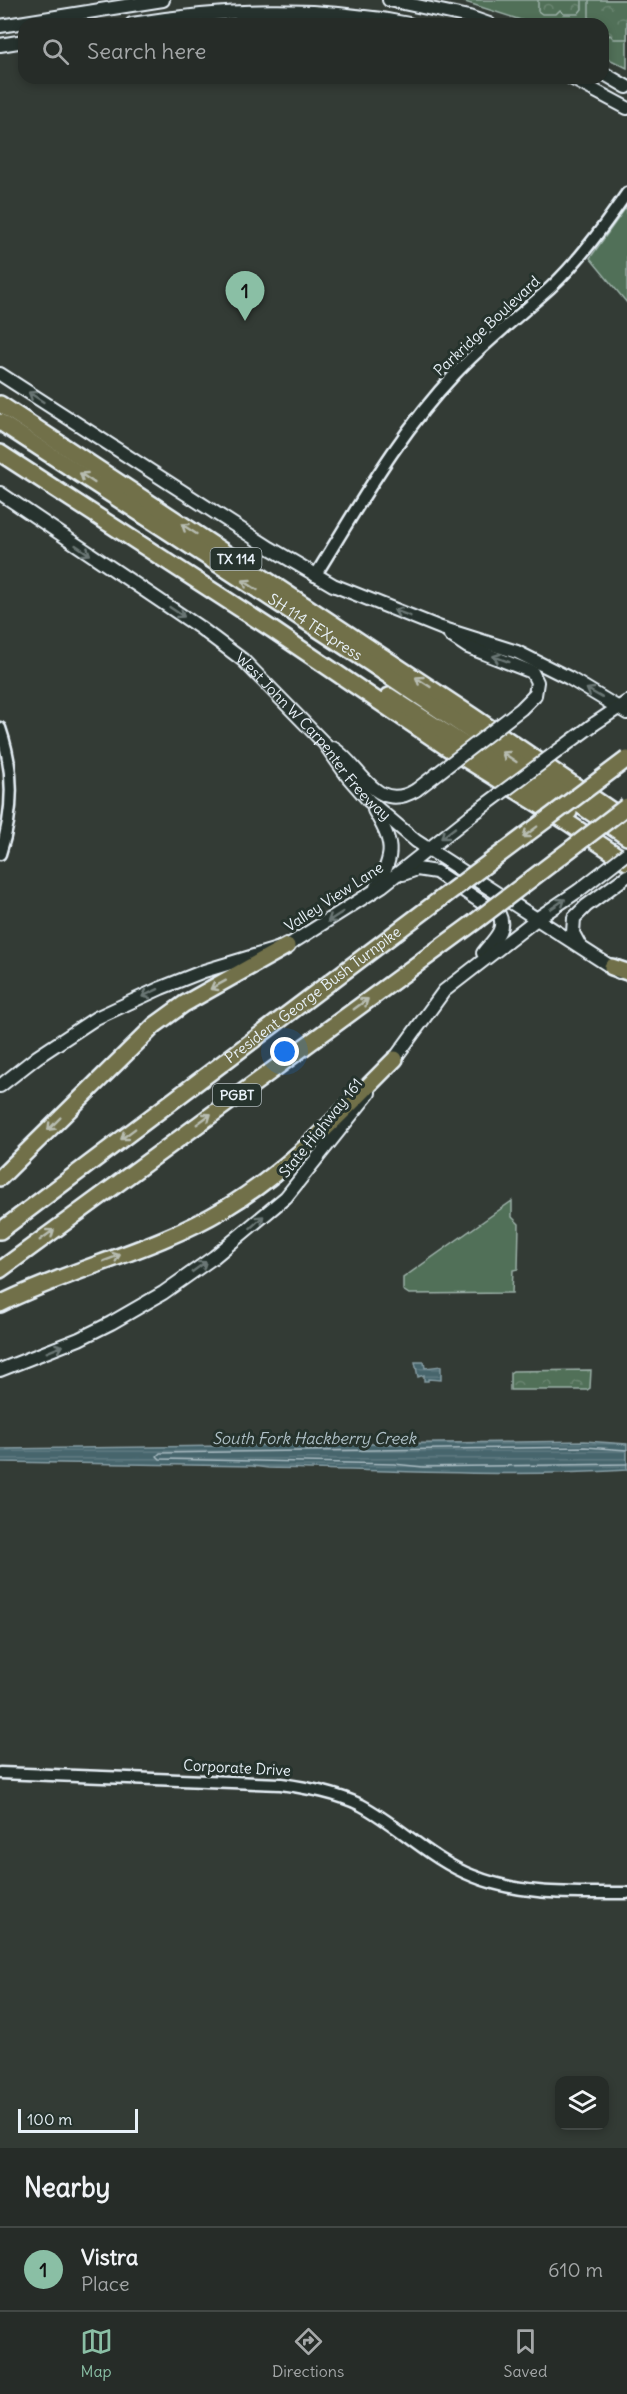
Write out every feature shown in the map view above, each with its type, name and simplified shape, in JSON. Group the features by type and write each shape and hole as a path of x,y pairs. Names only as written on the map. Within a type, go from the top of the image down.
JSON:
{"highway":[{"name":"TX 114","path":"0,404 471,715 620,818"},
{"path":"0,416 55,457"},
{"name":"SH 114 TEXpress","path":"0,422 370,663 627,837"},
{"name":"TX 114","path":"0,453 273,630 446,747 627,862"},
{"name":"SH 114 TEXpress","path":"273,630 290,633 627,851"},
{"name":"President George Bush Turnpike","path":"0,1232 625,760"},
{"path":"620,818 627,807"},
{"name":"PGBT","path":"0,1270 620,818"},
{"path":"567,822 627,876"},
{"path":"0,1178 155,1025 184,1004 287,946"},
{"path":"612,967 627,972"},
{"path":"0,1304 41,1285 184,1229 238,1201 278,1172 338,1118 395,1059"}],"main road":[{"path":"50,18 163,0"},
{"path":"172,18 249,10 319,11 379,18 384,0"},
{"path":"389,0 472,18"},
{"path":"0,26 18,23"},
{"path":"0,45 18,42"},
{"path":"609,76 627,87"},
{"path":"582,84 627,108"},
{"path":"0,374 315,576 349,593 441,628 517,651 624,707"},
{"name":"West John W Carpenter Freeway","path":"0,493 181,615 243,660 324,743 348,777 369,801 428,849 538,918 627,978"},
{"path":"324,743 340,753 376,791 390,798 404,797 521,709 535,695 537,682 532,672 468,647 441,628"},
{"name":"Valley View Lane","path":"0,1086 37,1057 96,1018 204,971 287,946 378,889 469,817 594,724 624,707"},
{"path":"369,801 385,828 391,846 388,867 378,889"},
{"name":"State Highway 161","path":"0,1370 79,1339 111,1323 181,1281 243,1234 286,1197 395,1059 444,991 538,918 579,891 627,851"},
{"path":"378,889 411,870 429,870 436,872 499,914 502,924 500,932 476,964"},
{"path":"580,946 573,933 574,918 586,906 627,876"}],"street":[{"name":"Parkridge Boulevard","path":"315,576 392,454 431,400 472,356 551,287 598,233 627,193"},
{"path":"0,728 11,770 12,798 9,825 0,854"},
{"name":"Corporate Drive","path":"0,1773 281,1784 311,1789 360,1805 428,1852 472,1876 513,1889 543,1893 627,1893"}],"green space":[{"path":"459,0 627,0 627,68 609,59 609,18 514,18"},
{"path":"538,0 582,0 582,9 578,14 564,14 560,10 556,14 542,14 538,11"},
{"path":"589,0 627,0 627,39 614,39 609,36 609,18 589,18"},
{"path":"627,206 627,303 590,258"},
{"path":"512,1201 512,1217 519,1224 518,1269 513,1270 512,1293 409,1294 403,1290 403,1278"},
{"path":"591,1370 590,1388 587,1390 510,1390 510,1373 513,1371"}],"water":[{"path":"415,1362 424,1362 425,1368 441,1366 441,1380 424,1381 424,1375 418,1377"},
{"path":"585,1441 627,1444 627,1470 493,1473 0,1462 0,1449"}],"place":[{"name":"Vistra","path":"245,321"}],"water label":[{"name":"South Fork Hackberry Creek","path":"314,1438"}]}
